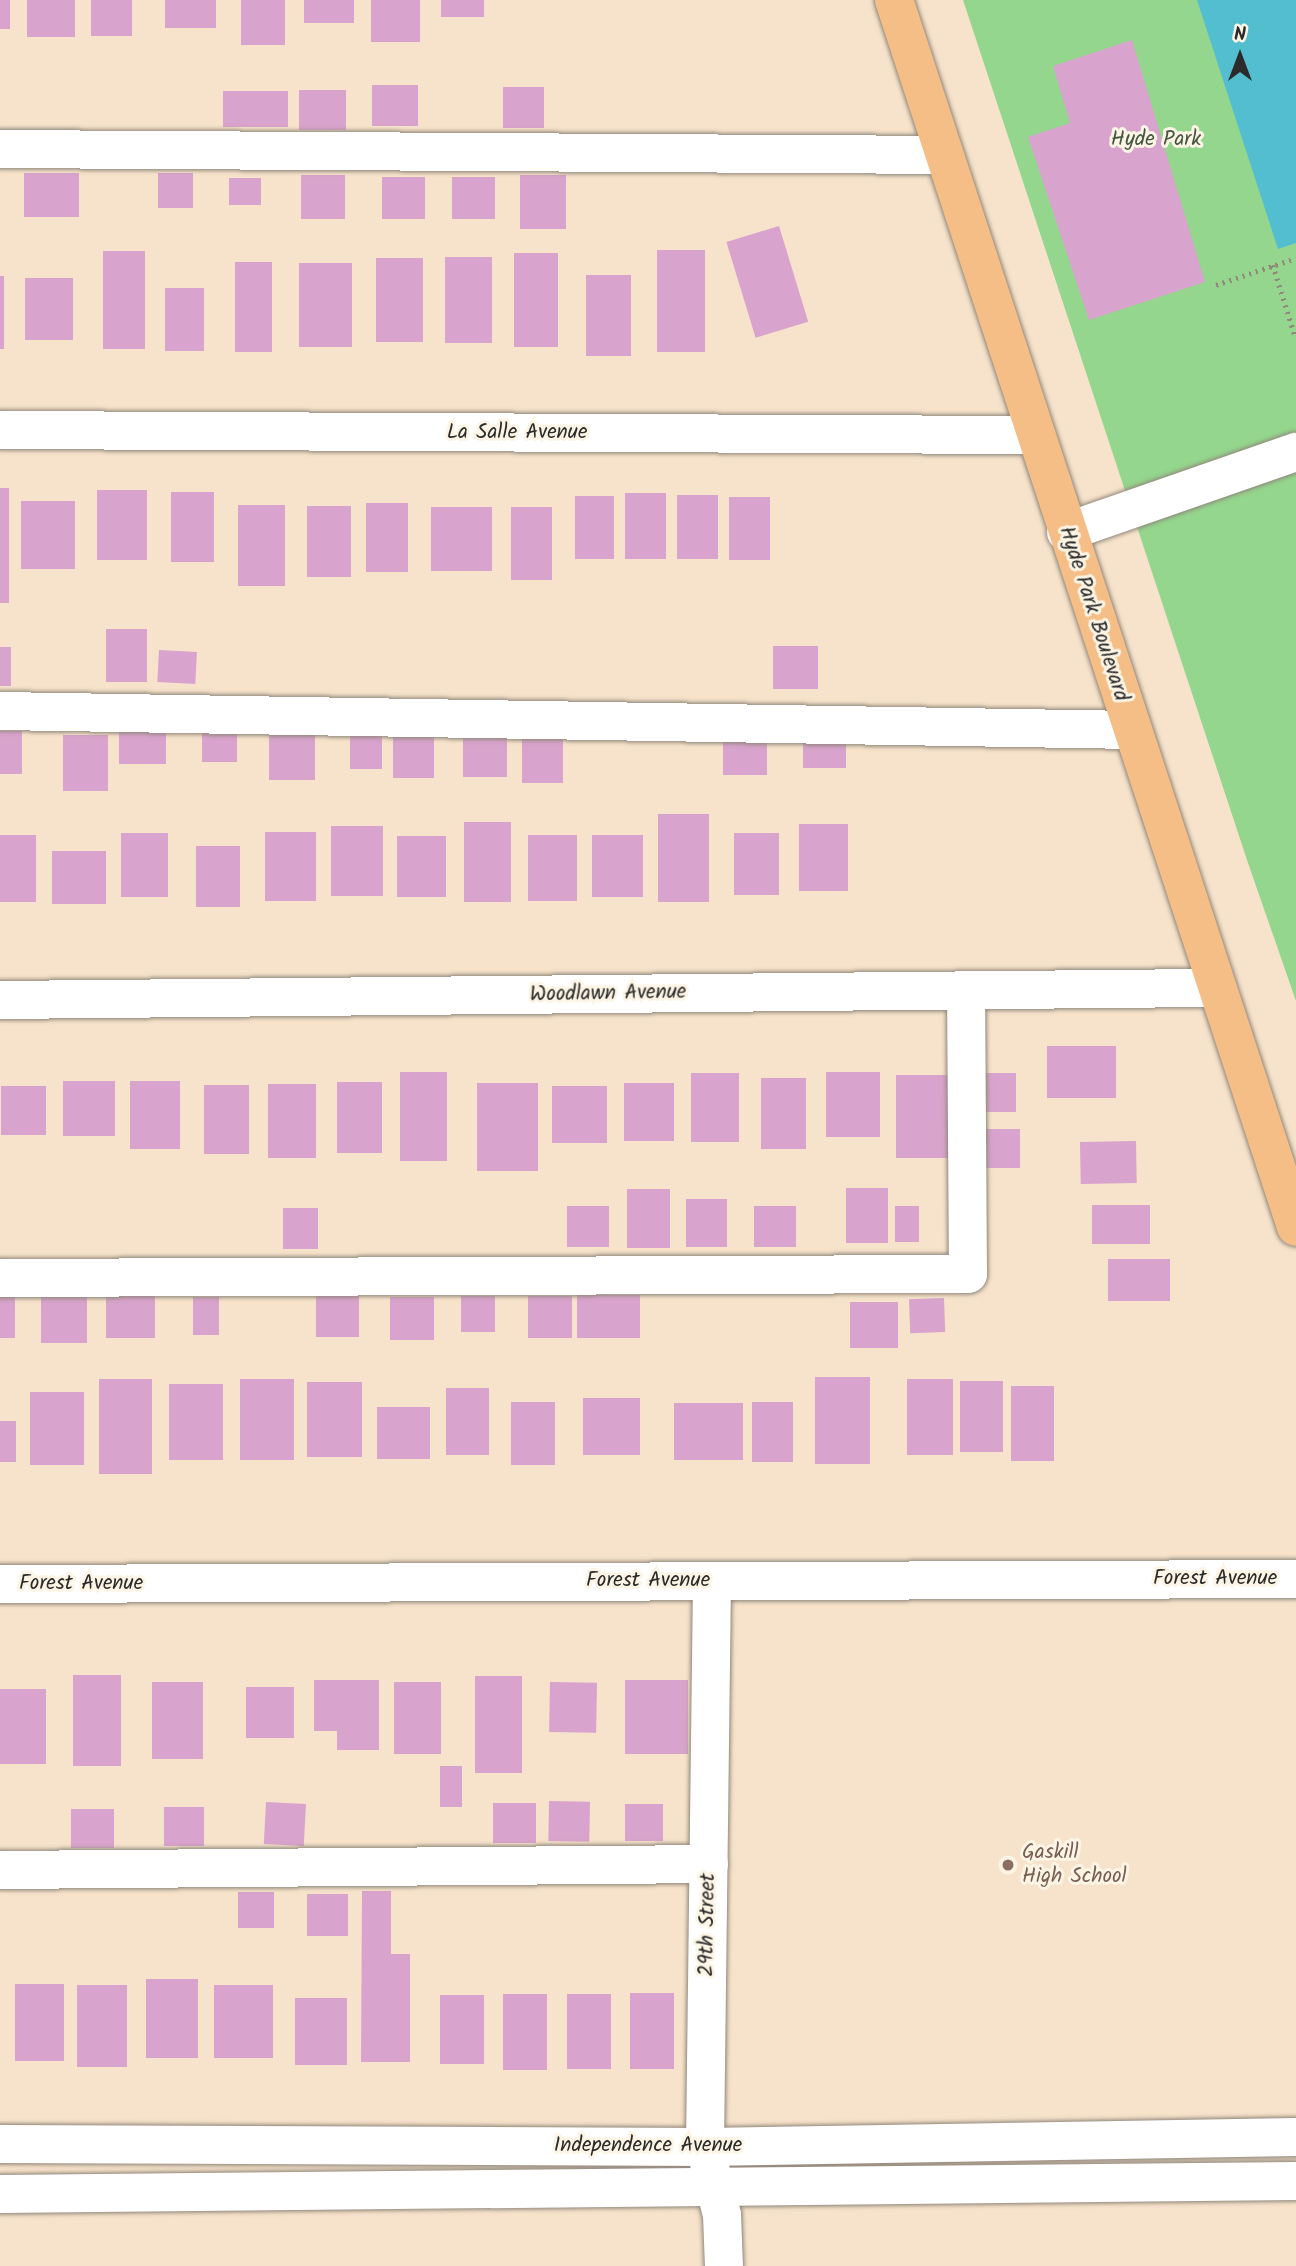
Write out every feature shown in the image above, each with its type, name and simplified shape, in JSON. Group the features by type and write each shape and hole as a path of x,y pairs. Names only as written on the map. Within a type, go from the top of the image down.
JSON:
{"main road":[{"name":"Hyde Park Boulevard","path":"894,0 1066,532 1296,1227"}],"street":[{"path":"0,149 944,155"},
{"name":"La Salle Avenue","path":"0,430 1035,435"},
{"path":"1066,532 1296,452"},
{"path":"0,711 1131,730"},
{"name":"Woodlawn Avenue","path":"0,1000 1216,988"},
{"path":"0,1278 968,1274 965,991"},
{"name":"Forest Avenue","path":"0,1584 1296,1579"},
{"name":"29th Street","path":"712,1581 705,2147 722,2215 724,2266"},
{"path":"0,1870 709,1864"},
{"name":"Independence Avenue","path":"0,2144 705,2147 1296,2137"},
{"path":"1118,2140 1118,2183"},
{"path":"968,2143 968,2184"},
{"path":"164,2145 164,2193"},
{"name":"Independence Avenue","path":"0,2194 1296,2181"}],"path":[{"path":"1216,285 1296,258"},
{"path":"1273,265 1296,340"}],"green space":[{"name":"Hyde Park","path":"963,0 1296,0 1296,1001 1248,863"}],"water":[{"path":"1197,0 1296,0 1296,243 1278,249"}],"building":[{"path":"0,0 10,0 10,29 0,29"},
{"path":"27,0 75,0 75,37 27,37"},
{"path":"91,0 132,0 132,36 91,36"},
{"path":"165,0 216,0 216,28 165,28"},
{"path":"241,0 285,0 285,45 241,45"},
{"path":"304,0 354,0 354,23 304,23"},
{"path":"371,0 420,0 420,42 371,42"},
{"path":"441,0 484,0 484,17 441,17"},
{"path":"1132,40 1205,282 1089,320 1028,137 1070,123 1053,66"},
{"path":"372,85 418,85 418,126 372,126"},
{"path":"503,87 544,87 544,128 503,128"},
{"path":"299,90 346,90 346,130 299,130"},
{"path":"223,91 288,91 288,127 223,127"},
{"path":"24,173 79,173 79,217 24,217"},
{"path":"158,173 193,173 193,208 158,208"},
{"path":"301,175 345,175 345,219 301,219"},
{"path":"520,175 566,175 566,229 520,229"},
{"path":"382,177 425,177 425,219 382,219"},
{"path":"452,177 495,177 495,219 452,219"},
{"path":"229,178 261,178 261,205 229,205"},
{"path":"779,226 808,322 756,338 726,242"},
{"path":"657,250 705,250 705,352 657,352"},
{"path":"103,251 145,251 145,349 103,349"},
{"path":"514,253 558,253 558,347 514,347"},
{"path":"445,257 492,257 492,343 445,343"},
{"path":"376,258 423,258 423,342 376,342"},
{"path":"235,262 272,262 272,352 235,352"},
{"path":"299,263 352,263 352,347 299,347"},
{"path":"586,275 631,275 631,356 586,356"},
{"path":"0,276 4,276 4,349 0,349"},
{"path":"25,278 73,278 73,340 25,340"},
{"path":"165,288 204,288 204,351 165,351"},
{"path":"0,488 9,488 9,603 0,603"},
{"path":"97,490 147,490 147,560 97,560"},
{"path":"171,492 214,492 214,562 171,562"},
{"path":"625,493 666,493 666,559 625,559"},
{"path":"677,495 718,495 718,559 677,559"},
{"path":"575,496 614,496 614,559 575,559"},
{"path":"729,497 770,497 770,560 729,560"},
{"path":"21,501 75,501 75,569 21,569"},
{"path":"366,503 408,503 408,572 366,572"},
{"path":"238,505 285,505 285,586 238,586"},
{"path":"307,506 351,506 351,577 307,577"},
{"path":"431,507 492,507 492,571 431,571"},
{"path":"511,507 552,507 552,580 511,580"},
{"path":"106,629 147,629 147,682 106,682"},
{"path":"773,646 818,646 818,689 773,689"},
{"path":"0,647 11,647 11,686 0,686"},
{"path":"159,650 197,652 195,684 157,682"},
{"path":"119,728 166,728 166,764 119,764"},
{"path":"202,730 237,730 237,762 202,762"},
{"path":"0,731 22,731 22,774 0,774"},
{"path":"269,733 315,733 315,780 269,780"},
{"path":"803,733 846,733 846,768 803,768"},
{"path":"63,735 108,735 108,791 63,791"},
{"path":"350,735 382,735 382,769 350,769"},
{"path":"393,735 434,735 434,778 393,778"},
{"path":"522,737 563,737 563,783 522,783"},
{"path":"463,738 507,738 507,777 463,777"},
{"path":"723,738 767,738 767,775 723,775"},
{"path":"658,814 709,814 709,902 658,902"},
{"path":"464,822 511,822 511,902 464,902"},
{"path":"799,824 848,824 848,891 799,891"},
{"path":"331,826 383,826 383,896 331,896"},
{"path":"265,832 316,832 316,901 265,901"},
{"path":"121,833 168,833 168,897 121,897"},
{"path":"734,833 779,833 779,895 734,895"},
{"path":"0,835 36,835 36,902 0,902"},
{"path":"528,835 577,835 577,901 528,901"},
{"path":"592,835 643,835 643,897 592,897"},
{"path":"397,836 446,836 446,897 397,897"},
{"path":"196,846 240,846 240,907 196,907"},
{"path":"52,851 106,851 106,904 52,904"},
{"path":"1047,1046 1116,1046 1116,1098 1047,1098"},
{"path":"400,1072 447,1072 447,1161 400,1161"},
{"path":"826,1072 880,1072 880,1137 826,1137"},
{"path":"691,1073 739,1073 739,1142 691,1142"},
{"path":"978,1073 1016,1073 1016,1112 978,1112"},
{"path":"896,1075 950,1075 950,1158 896,1158"},
{"path":"761,1078 806,1078 806,1149 761,1149"},
{"path":"63,1081 115,1081 115,1136 63,1136"},
{"path":"130,1081 180,1081 180,1149 130,1149"},
{"path":"337,1082 382,1082 382,1153 337,1153"},
{"path":"477,1083 538,1083 538,1171 477,1171"},
{"path":"624,1083 674,1083 674,1141 624,1141"},
{"path":"268,1084 316,1084 316,1158 268,1158"},
{"path":"204,1085 249,1085 249,1154 204,1154"},
{"path":"1,1086 46,1086 46,1135 1,1135"},
{"path":"552,1086 607,1086 607,1143 552,1143"},
{"path":"982,1129 1020,1129 1020,1168 982,1168"},
{"path":"1136,1141 1137,1183 1081,1184 1080,1142"},
{"path":"846,1188 888,1188 888,1243 846,1243"},
{"path":"627,1189 670,1189 670,1248 627,1248"},
{"path":"686,1199 727,1199 727,1247 686,1247"},
{"path":"1092,1205 1150,1205 1150,1244 1092,1244"},
{"path":"567,1206 609,1206 609,1247 567,1247"},
{"path":"754,1206 796,1206 796,1247 754,1247"},
{"path":"895,1206 919,1206 919,1242 895,1242"},
{"path":"283,1208 318,1208 318,1249 283,1249"},
{"path":"1108,1259 1170,1259 1170,1301 1108,1301"},
{"path":"577,1295 640,1295 640,1338 577,1338"},
{"path":"0,1296 15,1296 15,1338 0,1338"},
{"path":"41,1296 87,1296 87,1343 41,1343"},
{"path":"106,1296 155,1296 155,1338 106,1338"},
{"path":"316,1296 359,1296 359,1337 316,1337"},
{"path":"461,1296 495,1296 495,1332 461,1332"},
{"path":"528,1296 572,1296 572,1338 528,1338"},
{"path":"193,1297 219,1297 219,1335 193,1335"},
{"path":"390,1297 434,1297 434,1340 390,1340"},
{"path":"944,1298 945,1332 910,1333 909,1299"},
{"path":"850,1302 898,1302 898,1348 850,1348"},
{"path":"815,1377 870,1377 870,1464 815,1464"},
{"path":"99,1379 152,1379 152,1474 99,1474"},
{"path":"240,1379 294,1379 294,1460 240,1460"},
{"path":"907,1379 953,1379 953,1455 907,1455"},
{"path":"960,1381 1003,1381 1003,1452 960,1452"},
{"path":"307,1382 362,1382 362,1457 307,1457"},
{"path":"169,1384 223,1384 223,1460 169,1460"},
{"path":"1011,1386 1054,1386 1054,1461 1011,1461"},
{"path":"446,1388 489,1388 489,1455 446,1455"},
{"path":"30,1392 84,1392 84,1465 30,1465"},
{"path":"583,1398 640,1398 640,1455 583,1455"},
{"path":"511,1402 555,1402 555,1465 511,1465"},
{"path":"752,1402 793,1402 793,1462 752,1462"},
{"path":"674,1403 743,1403 743,1460 674,1460"},
{"path":"377,1407 430,1407 430,1459 377,1459"},
{"path":"0,1421 16,1421 16,1462 0,1462"},
{"path":"73,1675 121,1675 121,1766 73,1766"},
{"path":"475,1676 522,1676 522,1773 475,1773"},
{"path":"314,1680 379,1680 379,1750 337,1750 337,1731 314,1731"},
{"path":"625,1680 688,1680 688,1754 625,1754"},
{"path":"152,1682 203,1682 203,1759 152,1759"},
{"path":"394,1682 441,1682 441,1754 394,1754"},
{"path":"550,1682 597,1683 596,1733 549,1732"},
{"path":"246,1687 294,1687 294,1738 246,1738"},
{"path":"0,1689 46,1689 46,1764 0,1764"},
{"path":"440,1766 462,1766 462,1807 440,1807"},
{"path":"549,1801 590,1802 589,1842 548,1841"},
{"path":"266,1802 306,1804 304,1846 264,1844"},
{"path":"493,1803 536,1803 536,1843 493,1843"},
{"path":"625,1804 663,1804 663,1841 625,1841"},
{"path":"164,1807 204,1807 204,1846 164,1846"},
{"path":"71,1809 114,1809 114,1848 71,1848"},
{"path":"362,1891 391,1891 391,1954 410,1954 410,2062 361,2062"},
{"path":"238,1892 274,1892 274,1928 238,1928"},
{"path":"307,1894 348,1894 348,1936 307,1936"},
{"path":"146,1979 198,1979 198,2058 146,2058"},
{"path":"15,1984 64,1984 64,2061 15,2061"},
{"path":"77,1985 127,1985 127,2067 77,2067"},
{"path":"214,1985 273,1985 273,2058 214,2058"},
{"path":"630,1993 674,1993 674,2069 630,2069"},
{"path":"503,1994 547,1994 547,2070 503,2070"},
{"path":"567,1994 611,1994 611,2069 567,2069"},
{"path":"440,1995 484,1995 484,2064 440,2064"},
{"path":"295,1998 347,1998 347,2065 295,2065"}],"place":[{"name":"Gaskill High School","path":"1008,1865"}]}
